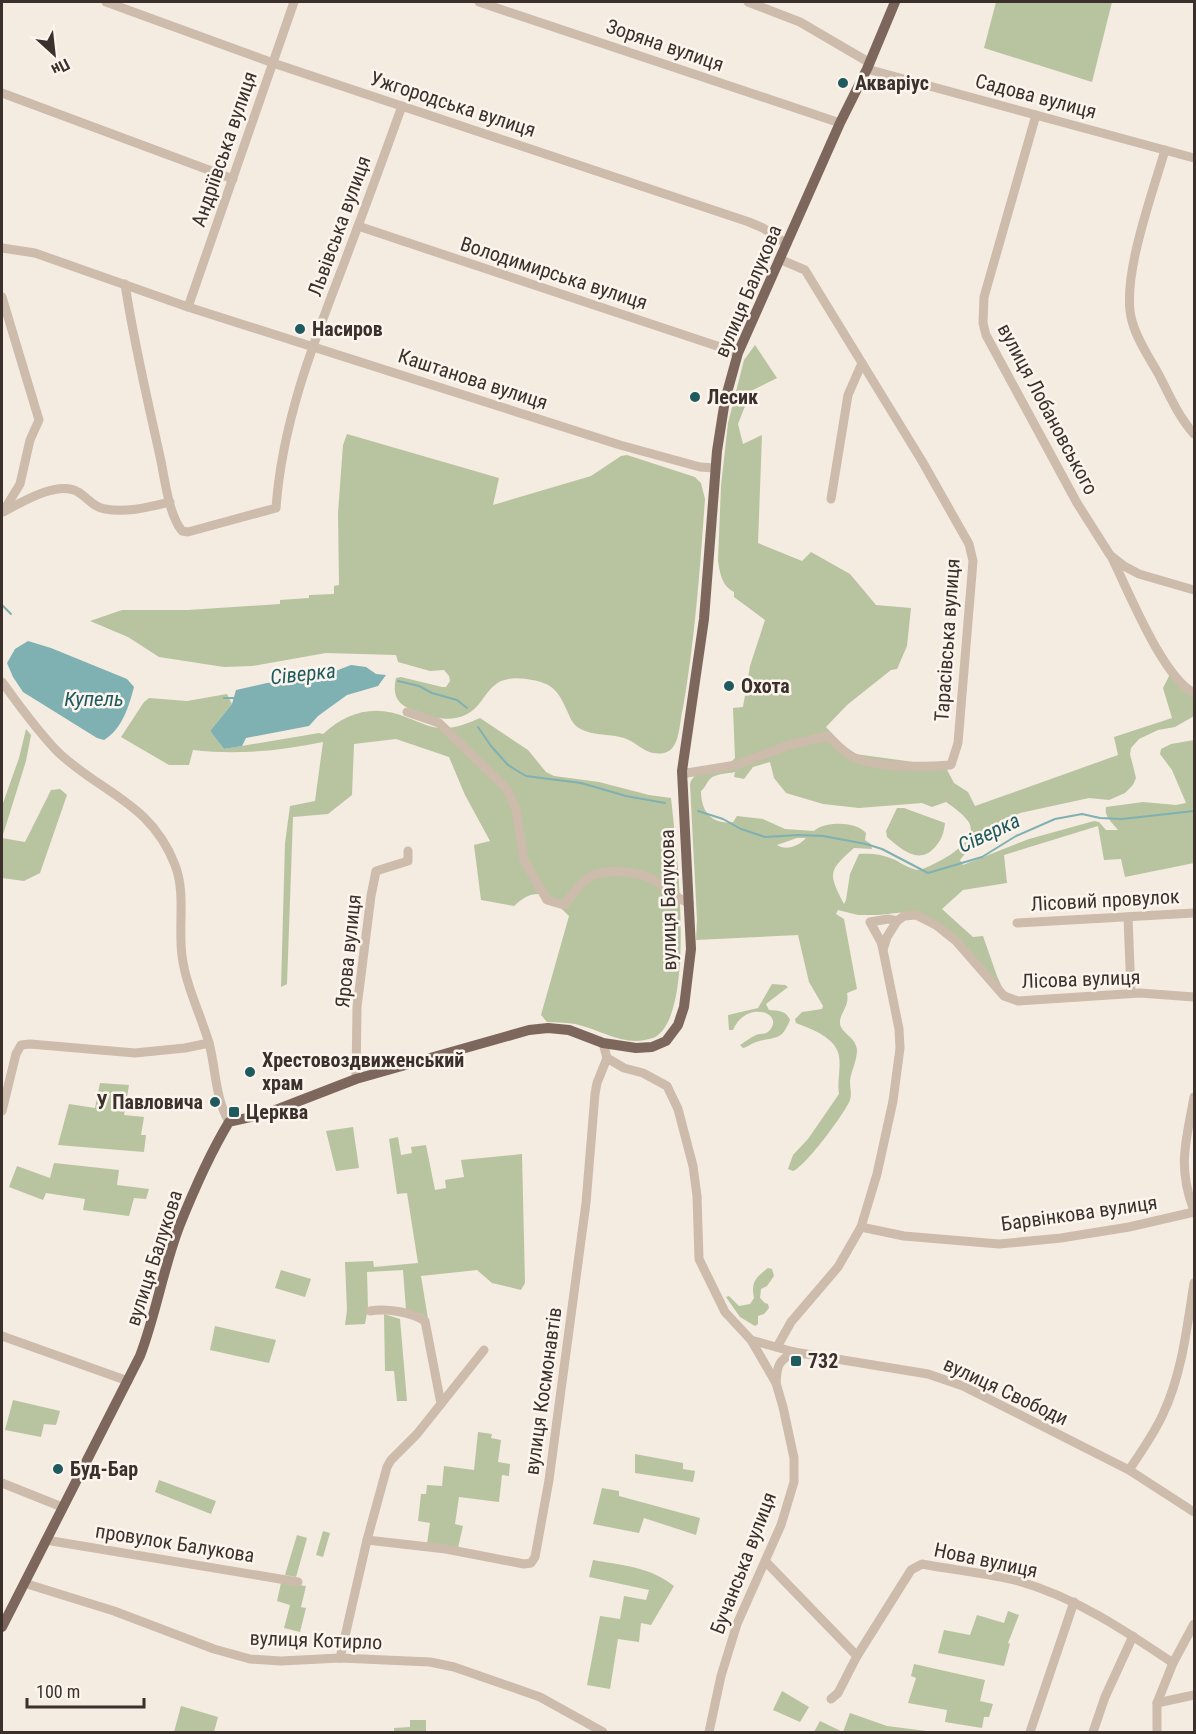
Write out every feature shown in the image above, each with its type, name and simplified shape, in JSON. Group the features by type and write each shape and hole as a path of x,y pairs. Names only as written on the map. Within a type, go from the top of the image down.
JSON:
{"main road":[{"name":"вулиця Балукова","path":"2,1627 128,1381 152,1325 179,1228 214,1147 228,1122 268,1113 356,1079 529,1030 548,1028 569,1030 603,1043 636,1048 652,1047 666,1041 678,1024 684,1007 691,949 682,771 704,619 715,468 725,400 738,353 840,123 869,66 895,2"}],"street":[{"name":"Ужгородська вулиця","path":"106,2 273,63 749,222 763,228 787,244"},
{"name":"Андріївська вулиця","path":"188,307 294,2"},
{"name":"Зоряна вулиця","path":"479,2 840,123"},
{"name":"Садова вулиця","path":"748,2 800,22 869,66 1194,158"},
{"path":"2,93 233,179"},
{"name":"Львівська вулиця","path":"170,502 176,522 182,531 188,532 276,508 279,477 291,418 312,347 402,106"},
{"name":"вулиця Лобановського","path":"1036,115 984,297 983,323 993,349 1072,494 1110,555 1124,566 1140,574 1194,590"},
{"path":"1165,150 1133,262 1128,295 1129,309 1136,333 1194,434"},
{"name":"Володимирська вулиця","path":"358,226 738,353"},
{"name":"Каштанова вулиця","path":"2,248 35,253 188,307 620,445 700,467 715,468"},
{"name":"Тарасівська вулиця","path":"682,771 687,773 736,765 789,745 828,736 844,752 855,758 885,764 927,767 951,765 958,743 973,561 969,544 922,461 805,270 779,259"},
{"path":"2,513 32,497 66,488 76,490 102,509 137,510 170,502 141,374 125,284"},
{"path":"2,297 39,420 30,440 20,483 2,513"},
{"path":"831,499 848,395 862,363"},
{"path":"1110,555 1157,649 1172,673 1194,693"},
{"path":"2,682 40,732 60,753 92,780 142,814 166,846 176,867 180,885 182,953 186,977 209,1043 220,1105 228,1122"},
{"path":"407,712 439,723 506,788 516,809 524,860 547,900 564,905 587,878 604,873 631,873 654,880 681,901 689,903"},
{"name":"Ярова вулиця","path":"356,1079 357,1007 376,871 408,861 408,851"},
{"name":"Лісовий провулок","path":"1017,923 1194,913"},
{"name":"Лісова вулиця","path":"883,950 870,922 888,919 897,921 904,916 916,915 936,925 956,941 1004,996 1018,1001 1131,993 1194,997"},
{"path":"1128,917 1131,993"},
{"path":"777,1347 791,1322 838,1267 861,1227 877,1174 893,1101 900,1048 899,1029 883,950 887,937 897,921"},
{"path":"2,1111 16,1054 21,1045 135,1053 209,1043"},
{"path":"603,1043 607,1058"},
{"name":"Бучанська вулиця","path":"607,1058 624,1068 643,1073 667,1086 678,1109 693,1166 697,1196 699,1259 725,1312 751,1340 776,1383 794,1458 794,1482 781,1525 737,1624 721,1676 709,1732"},
{"name":"вулиця Космонавтів","path":"367,1540 446,1549 524,1564 531,1563 535,1557 549,1480 580,1250 595,1094 607,1058"},
{"path":"1194,1097 1184,1155 1184,1173 1194,1212"},
{"name":"Барвінкова вулиця","path":"861,1227 904,1236 999,1244 1061,1238 1129,1227 1194,1212"},
{"path":"1129,1470 1163,1416 1174,1388 1194,1283"},
{"path":"370,1311 385,1310 425,1321 441,1404"},
{"path":"2,1336 128,1381"},
{"name":"вулиця Свободи","path":"751,1340 794,1352 928,1374 963,1386 1129,1470 1194,1512"},
{"path":"340,1658 367,1540 387,1467 484,1350"},
{"path":"776,1383 779,1364 794,1352"},
{"path":"2,1483 62,1507"},
{"name":"провулок Балукова","path":"46,1540 298,1582"},
{"path":"766,1562 857,1656 838,1693 831,1699"},
{"name":"Нова вулиця","path":"857,1656 911,1570 922,1564 1018,1581 1074,1602 1133,1635 1173,1662"},
{"name":"вулиця Котирло","path":"24,1583 114,1611 214,1649 250,1659 281,1661 340,1658 430,1662 454,1667 540,1697 603,1732"},
{"path":"1030,1732 1074,1602"},
{"path":"1157,1732 1157,1703 1173,1662 1194,1624"},
{"path":"1093,1732 1105,1697 1133,1635"},
{"path":"1157,1703 1194,1695"}],"green space":[{"path":"996,2 1112,2 1092,82 984,48"},
{"path":"755,345 777,378 751,391 738,424 743,444 762,435 758,543 802,561 811,552 850,574 876,605 911,608 907,646 897,669 891,670 847,705 826,727 855,754 944,764 954,783 968,792 975,806 1118,755 1114,737 1172,718 1163,688 1170,674 1194,696 1194,716 1175,727 1158,730 1139,739 1131,748 1130,754 1136,778 1125,793 1109,800 1089,798 1020,813 982,832 960,860 963,865 1029,839 1094,821 1099,822 1106,830 1118,830 1107,817 1106,807 1143,802 1176,805 1186,803 1172,770 1160,754 1161,749 1171,744 1194,740 1194,863 1125,877 1121,859 1104,860 1098,826 1004,855 1007,883 963,890 942,909 973,937 983,936 1005,994 969,950 906,912 858,915 838,910 836,914 844,919 857,989 847,993 847,1002 840,1020 841,1027 854,1042 857,1050 850,1081 851,1098 824,1139 793,1171 788,1169 793,1155 808,1139 839,1094 837,1050 822,1035 796,1023 795,1019 802,1012 822,1009 823,1006 809,982 798,935 696,940 690,784 692,779 701,772 731,762 735,758 733,708 743,707 750,666 765,620 734,597 734,592 722,579 718,561 721,486 728,423 744,360","holes":["770,762 774,778 786,793 823,804 859,808 922,803 932,807 946,802 968,821 971,829 969,837 955,852 920,870 909,868 885,856 859,854 850,874 844,904 835,885 833,873 839,862 854,848 872,849 871,844 865,840 866,833 861,829 848,824 825,825 814,831 785,829 763,819 737,816 733,822 725,822 713,819 705,810 701,791 712,777 735,772 734,777 744,779 753,767","797,838 806,838 792,847 784,848 777,845"]},
{"path":"347,434 499,478 493,505 591,476 621,456 627,455 695,477 701,483 705,499 699,578 683,708 677,739 671,749 664,753 653,753 624,738 582,729 572,721 563,702 552,688 547,684 532,680 516,678 501,681 491,688 479,704 463,716 436,718 400,703 395,692 396,678 401,677 446,687 450,681 449,676 444,670 430,671 398,662 396,655 326,653 252,666 224,667 159,657 128,637 90,621 122,610 188,610 280,604 280,600 334,594 334,586 339,585 338,513 343,445"},
{"path":"227,694 232,704 210,731 224,749 323,734 342,720 363,712 385,711 440,728 458,726 480,718 528,750 546,772 554,776 599,782 649,795 671,798 679,885 680,959 677,992 670,1018 658,1035 654,1038 636,1041 611,1036 575,1024 547,1022 541,1015 569,916 543,895 530,895 514,906 481,900 474,845 490,841 465,795 449,757 396,739 354,744 352,795 328,814 293,817 287,984 281,987 285,843 290,806 315,801 323,742 258,751 193,750 189,765 169,765 121,737 149,698 187,701"},
{"path":"26,729 31,735 26,761 2,838 2,806 19,758"},
{"path":"60,789 67,795 40,873 24,881 2,878 2,838 25,842 51,790"},
{"path":"897,808 904,808 945,823 941,838 930,852 924,855 911,854 887,837 886,831"},
{"path":"772,984 788,987 766,1004 769,1010 779,1011 788,1017 790,1020 787,1027 781,1035 743,1048 740,1045 750,1038 769,1031 773,1025 772,1019 762,1012 755,1012 746,1015 739,1020 733,1030 729,1030 728,1015 758,1008"},
{"path":"100,1083 129,1085 124,1115 144,1117 141,1135 146,1135 144,1152 58,1145 69,1104 95,1108"},
{"path":"353,1127 359,1168 336,1171 326,1131"},
{"path":"398,1137 401,1155 412,1153 411,1147 426,1145 435,1190 446,1188 445,1180 464,1177 461,1160 522,1154 525,1283 521,1290 492,1283 477,1270 421,1276 428,1319 422,1314 406,1310 403,1270 367,1272 368,1308 365,1324 345,1325 347,1310 345,1262 373,1261 374,1267 418,1263 407,1193 397,1194 389,1139"},
{"path":"54,1163 119,1170 117,1185 149,1189 146,1199 134,1198 129,1216 83,1210 85,1199 46,1193 43,1200 9,1187 17,1166 50,1178"},
{"path":"768,1268 772,1269 774,1276 767,1286 761,1289 760,1298 768,1304 769,1308 764,1314 758,1316 758,1324 755,1326 740,1317 726,1297 729,1296 739,1306 750,1304 754,1298 755,1281"},
{"path":"281,1270 311,1279 305,1297 275,1288"},
{"path":"384,1314 400,1319 407,1401 397,1401 394,1371 385,1371"},
{"path":"215,1326 276,1340 269,1363 210,1350"},
{"path":"13,1400 60,1411 56,1425 44,1424 41,1437 5,1430"},
{"path":"478,1432 492,1434 491,1438 501,1440 498,1462 510,1464 509,1476 502,1475 499,1502 459,1497 455,1524 463,1526 458,1548 427,1544 430,1523 418,1521 421,1494 426,1494 427,1485 442,1486 444,1466 474,1470"},
{"path":"635,1454 683,1463 683,1469 695,1471 693,1482 635,1473"},
{"path":"159,1480 216,1501 211,1514 155,1492"},
{"path":"602,1488 619,1491 619,1496 700,1518 696,1535 644,1518 639,1533 593,1524"},
{"path":"323,1531 330,1533 323,1557 316,1555"},
{"path":"297,1535 307,1538 296,1577 285,1575"},
{"path":"593,1560 646,1571 674,1586 651,1625 641,1623 639,1642 618,1639 610,1689 587,1685 600,1616 620,1619 624,1596 646,1600 649,1590 589,1577"},
{"path":"281,1583 306,1586 301,1607 306,1608 300,1632 284,1628 290,1605 277,1601"},
{"path":"1008,1611 1019,1615 1008,1643 1010,1644 1004,1666 938,1653 944,1630 970,1635 977,1615 1004,1623"},
{"path":"914,1664 985,1680 980,1701 993,1704 989,1717 984,1717 982,1728 945,1722 947,1710 908,1703 916,1678 911,1676"},
{"path":"782,1691 809,1707 800,1722 773,1710"},
{"path":"181,1706 218,1717 214,1732 174,1732"},
{"path":"850,1713 887,1726 934,1732 843,1732"},
{"path":"410,1720 426,1720 426,1732 394,1732 394,1728 410,1727"},
{"path":"820,1721 843,1732 814,1732"}],"water":[{"name":"Купель","path":"28,641 127,679 134,687 130,702 116,730 104,740 97,738 23,692 7,663 15,649"},
{"path":"351,665 366,667 376,674 386,675 378,686 347,695 318,716 309,726 246,738 242,746 224,749 210,731 232,704 236,690 267,683 320,677"}],"waterway":[{"name":"Сіверка","path":"2,605 11,614"},
{"name":"Сіверка","path":"398,681 457,700 467,708"},
{"name":"Сіверка","path":"224,698 237,698"},
{"name":"Сіверка","path":"478,727 508,765 526,776 581,783 626,796 665,803"},
{"name":"Сіверка","path":"698,811 765,837 823,836 866,844 882,849 928,873 982,857 1016,836 1055,819 1082,814 1122,819 1194,811"}],"place":[{"name":"Акваріус","path":"843,83"},
{"name":"Насиров","path":"300,329"},
{"name":"Лесик","path":"695,397"},
{"name":"Охота","path":"729,686"},
{"name":"Хрестовоздвиженський храм","path":"250,1072"},
{"name":"У Павловича","path":"215,1102"},
{"name":"Церква","path":"234,1112"},
{"name":"732","path":"796,1361"},
{"name":"Буд-Бар","path":"58,1469"}]}
